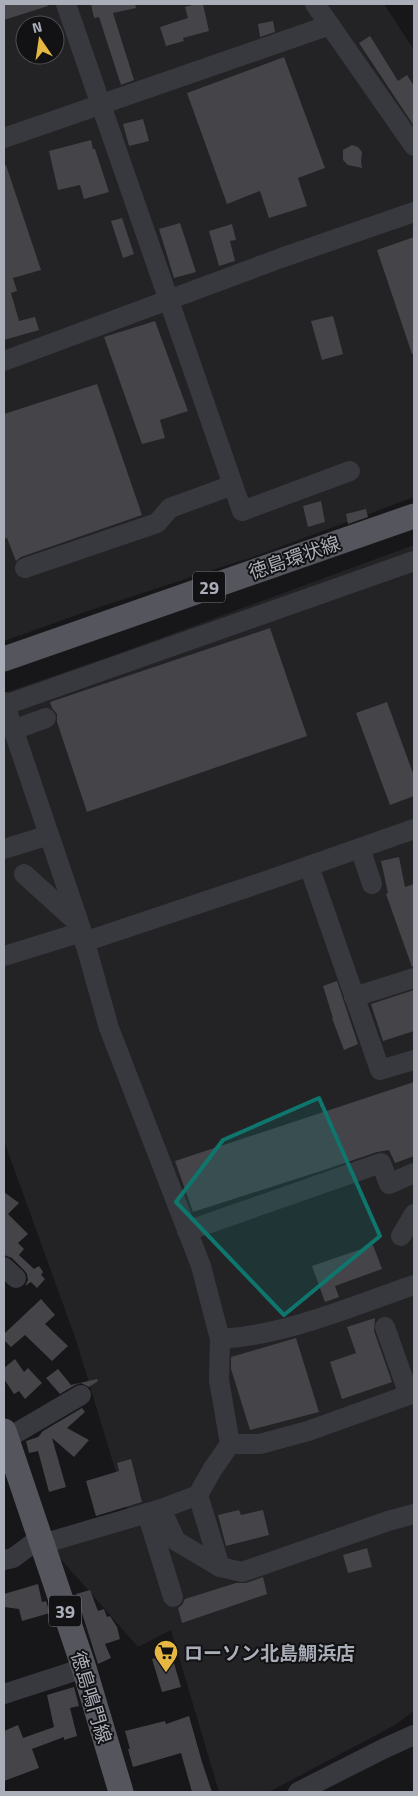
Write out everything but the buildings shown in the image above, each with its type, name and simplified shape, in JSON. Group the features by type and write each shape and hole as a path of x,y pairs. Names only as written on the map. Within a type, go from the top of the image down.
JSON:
{"main road":[{"name":"徳島環状線","path":"4,659 414,516"},
{"name":"徳島鳴門線","path":"5,1437 84,1668 121,1792"}],"street":[{"path":"66,4 242,511 350,471"},
{"path":"315,4 414,146"},
{"path":"4,138 330,25"},
{"path":"4,361 281,258 414,212"},
{"path":"25,568 156,522 170,508 233,485"},
{"path":"10,1562 41,1541 154,1511 198,1495 230,1444 219,1380 220,1339 201,1266 109,1028 82,932 4,704 414,561"},
{"path":"13,730 46,718"},
{"path":"4,956 308,866 414,829"},
{"path":"4,849 49,835"},
{"path":"360,848 372,884"},
{"path":"308,866 380,1070 414,1060"},
{"path":"24,874 82,932"},
{"path":"354,997 414,978"},
{"path":"187,1231 381,1163 389,1184 414,1173"},
{"path":"401,1236 414,1214"},
{"path":"220,1339 246,1338 314,1319 414,1285"},
{"path":"230,1444 260,1444 308,1431 411,1394 385,1327"},
{"path":"5,1437 80,1395"},
{"path":"198,1495 220,1567"},
{"path":"154,1511 176,1541 220,1567 242,1572 388,1521 414,1514"},
{"path":"154,1511 173,1597"},
{"path":"4,1694 84,1668"},
{"path":"298,1792 414,1735"}],"highlighted area":[{"path":"319,1098 380,1236 284,1315 176,1202 223,1140"}],"shaded area":[{"path":"4,4 384,4 414,50 414,497 264,553 4,641"},
{"path":"414,545 414,1711 395,1725 269,1792 219,1792 171,1630 138,1647 51,1548 127,1509 76,1340 4,1141 4,693 114,655"}],"place":[{"name":"ローソン北島鯛浜店","path":"166,1673"}]}
